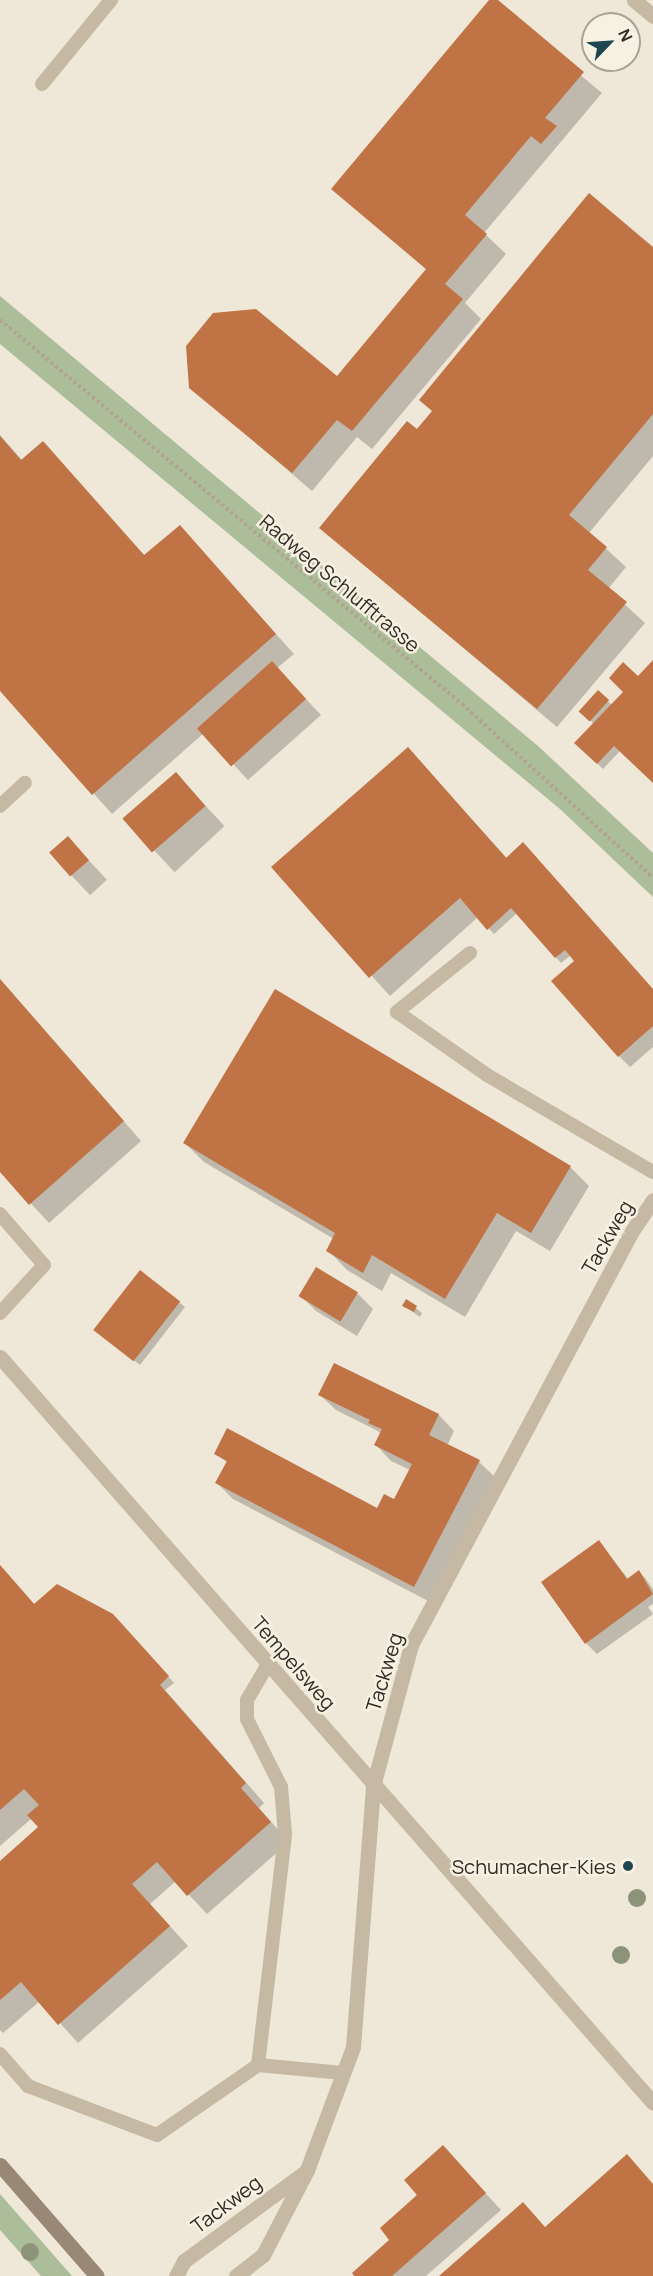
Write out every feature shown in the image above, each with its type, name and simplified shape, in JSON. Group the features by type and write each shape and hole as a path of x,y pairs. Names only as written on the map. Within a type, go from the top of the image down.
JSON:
{"street":[{"path":"634,0 653,16"},
{"name":"Tackweg","path":"259,2276 263,2255 307,2170 353,2046 373,1786 411,1645 632,1231 653,1200"},
{"name":"Tempelsweg","path":"0,1357 373,1786 653,2103"},
{"path":"0,2166 97,2276"},
{"name":"Tackweg","path":"176,2276 184,2261 307,2170"},
{"name":"Tackweg","path":"236,2276 263,2255"}],"lane":[{"path":"42,84 111,0"},
{"path":"0,806 26,783"},
{"path":"470,953 397,1012 487,1075 653,1173"},
{"path":"0,1214 44,1265 0,1313"},
{"path":"258,2065 285,1834 281,1787 247,1719 247,1700 268,1664"},
{"path":"0,2054 28,2086 157,2135 258,2065 343,2073"}],"path":[{"name":"Radweg Schlufftrasse","path":"0,320 462,704 653,878"}],"green space":[{"path":"0,296 538,746 653,853 653,897 560,809 0,344"},
{"path":"0,2194 72,2276 41,2276 0,2230"}],"building":[{"path":"489,0 498,0 581,69 581,72 584,72 545,118 557,126 541,144 531,136 465,215 487,234 445,284 463,299 352,431 337,420 292,473 189,388 186,346 213,313 256,309 337,376 426,269 331,189"},
{"path":"589,193 653,247 653,414 569,515 607,547 588,570 627,602 537,709 319,528 407,421 417,429 432,411 419,400"},
{"path":"0,436 21,460 43,441 144,555 180,525 276,634 92,795 0,691"},
{"path":"653,660 653,783 614,746 597,764 574,743 623,692 609,678 623,662 638,676"},
{"path":"272,661 306,699 231,766 197,729"},
{"path":"598,690 609,700 590,722 579,712"},
{"path":"408,747 506,858 523,842 653,989 653,1026 618,1057 551,981 574,961 565,950 555,958 511,908 487,930 460,898 369,978 271,867"},
{"path":"176,772 206,806 152,853 122,819"},
{"path":"68,836 89,860 70,877 49,852"},
{"path":"0,979 124,1121 29,1205 0,1172"},
{"path":"275,989 571,1166 531,1233 497,1213 445,1299 372,1255 363,1273 326,1251 335,1233 183,1143"},
{"path":"316,1267 358,1292 340,1321 298,1296"},
{"path":"140,1270 180,1301 133,1361 93,1330"},
{"path":"406,1299 417,1306 414,1312 402,1306"},
{"path":"334,1363 439,1414 429,1435 480,1460 414,1587 215,1483 227,1461 214,1454 227,1428 377,1508 384,1494 394,1499 412,1464 374,1445 382,1429 368,1423 370,1420 318,1395"},
{"path":"599,1540 627,1579 639,1570 653,1594 585,1644 541,1582"},
{"path":"0,1565 34,1604 57,1584 113,1614 169,1676 160,1685 246,1783 241,1788 271,1822 187,1896 157,1862 132,1884 170,1926 58,2025 21,1982 0,2000 0,1861 38,1827 27,1815 39,1805 24,1789 0,1810"},
{"path":"443,2145 486,2193 392,2276 354,2276 352,2273 389,2240 380,2228 417,2195 404,2180"},
{"path":"627,2154 653,2184 653,2276 439,2276 523,2202 545,2227"}],"place":[{"name":"Schumacher-Kies","path":"628,1866"}]}
